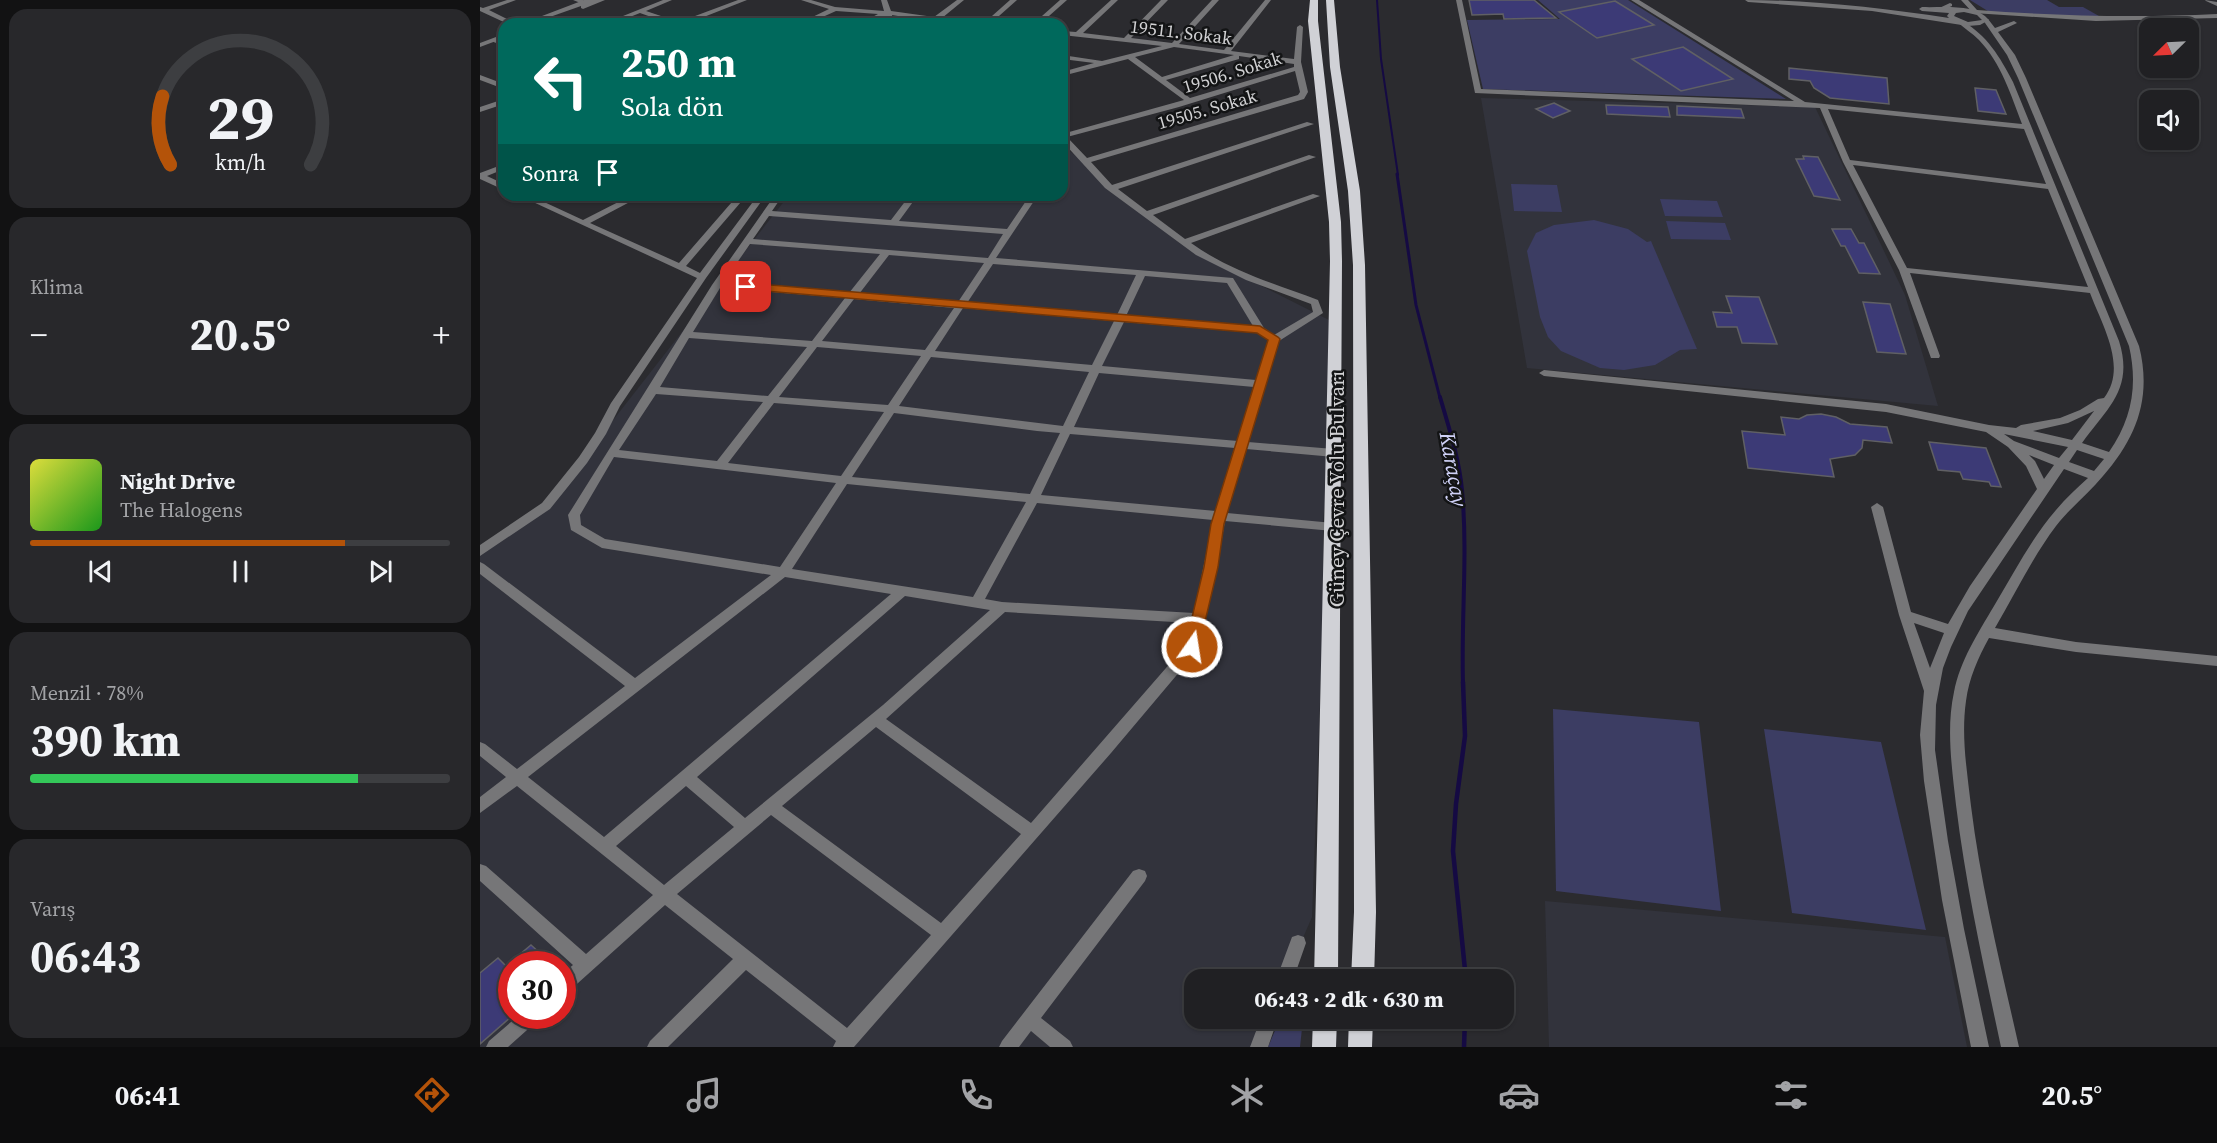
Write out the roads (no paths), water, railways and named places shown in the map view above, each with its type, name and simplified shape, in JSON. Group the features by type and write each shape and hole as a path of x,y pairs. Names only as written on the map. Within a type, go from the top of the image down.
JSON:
{"highway":[{"name":"Güney Çevre Yolu Bulvarı","path":"1314,0 1313,21 1335,222 1326,969"},
{"name":"Güney Çevre Yolu Bulvarı","path":"1329,0 1335,67 1353,191 1359,265 1365,900 1362,969"},
{"path":"1324,1047 1325,1029"},
{"path":"1360,1047 1361,1029"}],"street":[{"path":"482,11 513,0"},
{"path":"554,18 603,0"},
{"path":"621,18 669,0"},
{"path":"695,18 744,0"},
{"path":"804,0 835,9 937,18 961,0"},
{"path":"884,0 890,18"},
{"path":"993,18 1014,0"},
{"path":"1043,18 1064,0"},
{"path":"1077,35 1115,0"},
{"path":"1125,40 1165,0"},
{"path":"1068,73 1173,45 1216,0"},
{"path":"1225,53 1268,0"},
{"path":"1459,0 1478,91 1803,104 2027,127"},
{"path":"1634,0 1803,104"},
{"path":"1748,0 1872,9 1973,9"},
{"path":"1818,0 1938,10 1953,9 1977,24 1988,17 2125,20 2217,16"},
{"path":"1964,0 1973,9 1988,17 2014,23 2112,27 2217,22"},
{"path":"2208,0 2217,4"},
{"path":"539,18 583,1"},
{"path":"815,18 835,9"},
{"path":"1953,9 1996,55 2094,291 2120,362 2119,380 2115,391 2062,462 1959,612 1950,630 1931,691 1927,716 1933,789 1945,868 1980,1047"},
{"path":"482,11 499,18"},
{"path":"639,11 661,18"},
{"path":"875,18 888,12"},
{"path":"1988,17 2022,78 2134,346 2140,366 2141,390 2138,406 2110,457 2061,511 2039,542 1987,632 1969,666 1961,688 1957,714 1959,772 1967,844 2010,1047"},
{"path":"1994,31 2014,23"},
{"path":"1297,65 1300,27"},
{"path":"480,40 498,33"},
{"name":"19511. Sokak","path":"1068,34 1173,45 1297,65"},
{"path":"480,45 498,38"},
{"path":"493,40 498,42"},
{"path":"1160,80 1242,55"},
{"path":"1129,56 1188,100"},
{"path":"1068,58 1104,63"},
{"name":"19506. Sokak","path":"1068,134 1176,105 1297,65"},
{"name":"19505. Sokak","path":"1087,161 1296,99 1305,92 1297,65"},
{"path":"480,77 498,84"},
{"path":"480,110 498,103"},
{"path":"1823,106 1847,162 1904,270 1935,356"},
{"path":"1112,188 1310,124"},
{"path":"480,748 848,1040 842,1047 1032,833 1192,647 1220,515 1274,339 1318,313 1316,303 1249,278 1199,253 1112,188 1068,142"},
{"path":"1147,214 1312,157"},
{"path":"1847,162 2051,187"},
{"path":"480,176 498,168"},
{"path":"480,176 498,184"},
{"path":"1184,242 1316,196"},
{"path":"538,201 702,276"},
{"path":"583,223 627,201"},
{"path":"680,267 738,201"},
{"path":"480,551 546,506 583,460 615,405 702,276 758,201"},
{"path":"775,201 717,285 653,390 611,453 574,515 575,527 602,543 976,604 1199,618"},
{"path":"893,223 910,201"},
{"path":"480,806 782,573 1030,201"},
{"path":"767,213 1010,232"},
{"path":"747,241 1230,280 1260,330 1274,339"},
{"path":"720,465 887,251"},
{"path":"1904,270 2094,291"},
{"path":"976,604 1034,498 1142,273"},
{"path":"717,285 1260,330"},
{"path":"685,335 1096,368 1260,384"},
{"path":"1544,373 1886,408 2075,444 2110,457"},
{"path":"653,390 891,409 1068,429 1334,453"},
{"path":"2008,431 2041,427 2086,412 2115,391"},
{"path":"1989,429 2010,444 2031,464 2043,489"},
{"path":"2010,444 2095,476"},
{"path":"611,453 844,480 1333,527"},
{"path":"1877,507 1905,615 1931,691"},
{"path":"480,567 635,686"},
{"path":"604,847 902,592"},
{"path":"576,974 664,894 876,719 1002,607"},
{"path":"1905,615 1950,630"},
{"path":"1987,632 2076,647 2217,661"},
{"path":"876,719 1032,833"},
{"path":"686,777 745,827"},
{"path":"771,806 943,934"},
{"path":"480,871 586,965"},
{"path":"1008,1047 1139,876"},
{"path":"1288,969 1298,943"},
{"path":"656,1047 745,959"},
{"path":"1030,1020 1064,1047"},
{"path":"495,1047 515,1029"},
{"path":"1259,1047 1266,1029"}],"waterway":[{"name":"Karaçay","path":"1377,0 1381,59 1398,175"},
{"name":"Karaçay","path":"1397,174 1416,305 1440,398"},
{"name":"Karaçay","path":"1440,397 1461,478 1464,514 1463,682"},
{"name":"Karaçay","path":"1463,682 1465,736 1456,804 1453,851 1465,969"},
{"name":"Karaçay","path":"1464,1047 1465,1029"}]}
